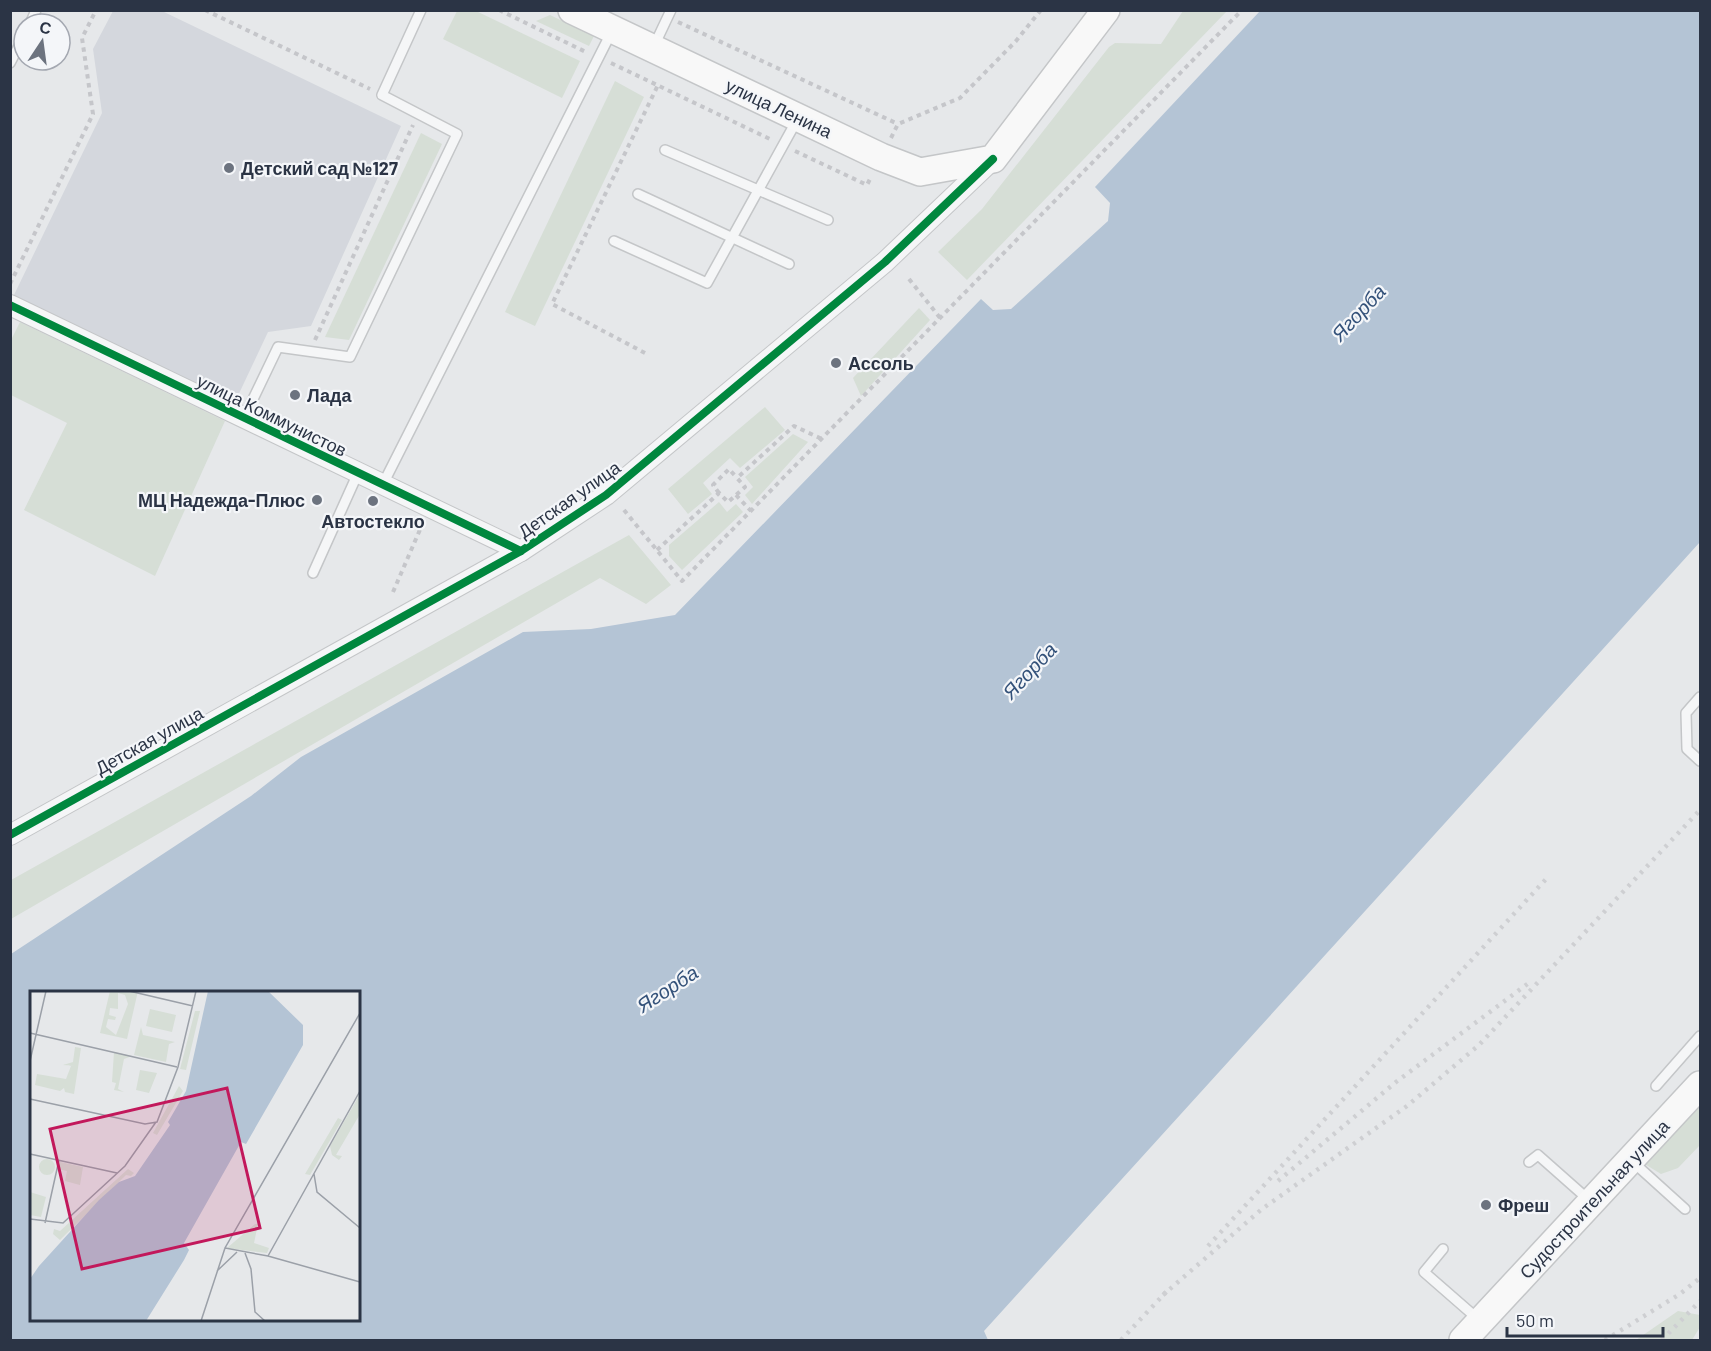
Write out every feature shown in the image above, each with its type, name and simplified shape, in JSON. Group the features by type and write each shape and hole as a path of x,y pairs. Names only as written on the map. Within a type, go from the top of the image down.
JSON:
{"main road":[{"name":"улица Ленина","path":"572,10 920,172 993,159"},
{"path":"993,159 1106,10"},
{"name":"Судостроительная улица","path":"1472,1331 1701,1085"}],"street":[{"name":"Детская улица","path":"10,835 521,550 615,487 885,262 993,159"},
{"name":"улица Коммунистов","path":"11,308 521,550"}],"lane":[{"path":"244,418 278,347 350,357 457,134 382,95 420,11"},
{"path":"653,49 670,14"},
{"path":"382,484 613,29"},
{"path":"614,241 707,283 799,117"},
{"path":"665,150 828,220"},
{"path":"638,194 733,236 789,264"},
{"path":"313,573 358,473"},
{"path":"1701,697 1686,713 1687,749 1701,761"},
{"path":"1656,1086 1700,1036"},
{"path":"1529,1162 1538,1155 1591,1202"},
{"path":"1631,1159 1685,1209"},
{"path":"1443,1249 1424,1272 1472,1331"}],"path":[{"path":"10,284 93,114 82,38 96,10"},
{"path":"205,10 382,95"},
{"path":"499,10 598,57"},
{"path":"960,98 1016,41 1041,10"},
{"path":"624,510 682,581 1242,10"},
{"path":"670,14 898,124"},
{"path":"309,351 418,114"},
{"path":"909,279 941,319"},
{"path":"738,478 794,426 822,439"},
{"path":"729,469 745,487 728,502 719,493 712,485 729,469"},
{"path":"657,550 719,493"},
{"path":"736,495 751,511"},
{"path":"393,592 422,525"}],"shaded area":[{"name":"Детский сад №127","path":"113,11 162,11 401,126 311,326 268,332 235,402 13,297 102,113 93,49"},
{"path":"457,11 476,11 580,61 562,98 443,39"},
{"path":"1183,11 1227,11 967,280 938,252 982,209 1109,47 1115,43 1161,44"},
{"path":"550,15 594,36 589,46 536,21"},
{"path":"615,81 644,97 535,326 505,312"},
{"path":"421,133 442,144 349,340 325,337"},
{"path":"919,308 930,320 861,396 853,378"},
{"path":"20,322 225,421 155,576 24,510 67,423 11,395 11,340"},
{"path":"765,407 785,430 740,468 730,458 703,483 712,494 688,514 668,489"},
{"path":"793,434 808,442 752,504 745,495 753,487 745,477"},
{"path":"719,502 727,512 736,504 743,512 682,570 669,556 669,545"},
{"path":"629,535 671,585 646,604 600,578 11,919 11,880"},
{"path":"1700,1103 1700,1145 1678,1168 1661,1174 1643,1163"},
{"path":"1678,1311 1700,1315 1700,1327 1692,1340 1636,1340"}],"water":[{"name":"Ягорба","path":"1260,11 1700,11 1700,542 984,1331 988,1340 11,1340 11,954 251,796 301,757 523,632 591,629 675,615 981,299 993,310 1011,309 1108,221 1110,203 1095,187"}],"railway":[{"path":"1163,1295 1262,1209 1407,1106 1479,1045 1700,810"},
{"path":"1208,1246 1547,878"},
{"path":"1278,1181 1396,1082 1530,982"},
{"path":"1605,1340 1680,1294 1700,1278"},
{"path":"1121,1340 1168,1290"},
{"path":"1662,1340 1700,1301"}],"cycle path":[{"path":"10,835 521,551 606,495 885,262 993,159"},
{"path":"10,305 521,551"}],"place":[{"name":"Детский сад №127","path":"229,168"},
{"name":"Ассоль","path":"836,363"},
{"name":"Лада","path":"295,395"},
{"name":"МЦ Надежда-Плюс","path":"317,500"},
{"name":"Автостекло","path":"373,501"},
{"name":"Фреш","path":"1486,1205"}]}
